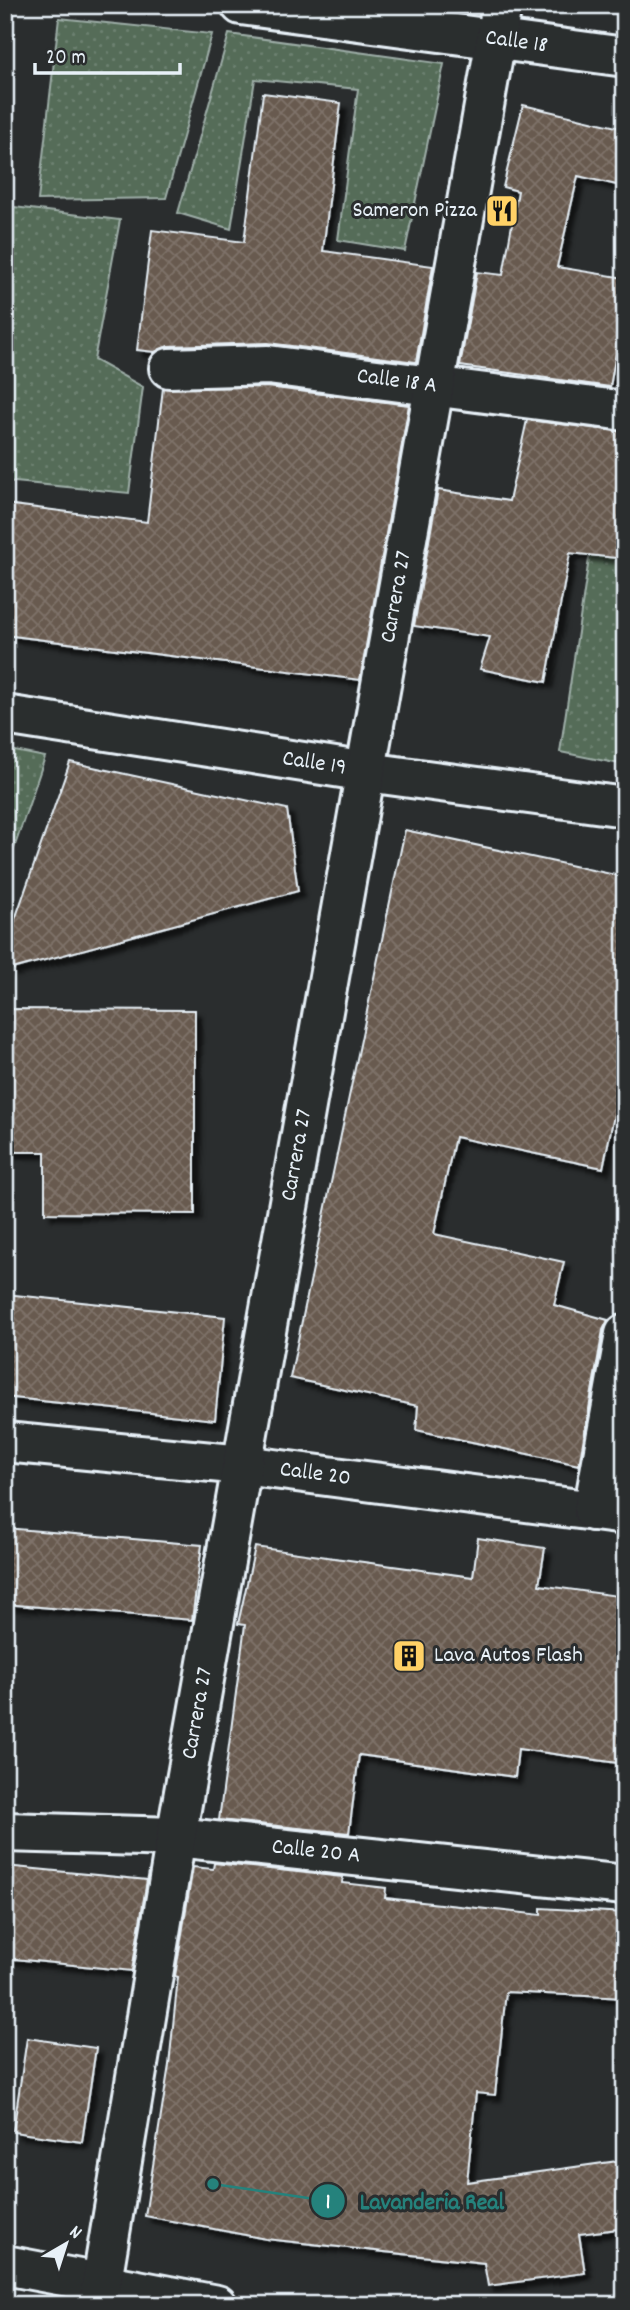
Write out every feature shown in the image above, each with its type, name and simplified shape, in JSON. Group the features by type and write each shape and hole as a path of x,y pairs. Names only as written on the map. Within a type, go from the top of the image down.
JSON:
{"street":[{"name":"Calle 18","path":"241,5 500,22 625,57"},
{"name":"Carrera 27","path":"100,2294 176,1838 500,22"},
{"name":"Calle 18 A","path":"169,368 268,365 625,411"},
{"name":"Calle 19","path":"5,715 367,772 625,807"},
{"path":"609,1513 625,1334"},
{"name":"Calle 20","path":"5,1442 243,1465 609,1513"},
{"name":"Calle 20 A","path":"5,1832 176,1838 625,1885"},
{"path":"5,2264 100,2294 217,2305"}],"green space":[{"path":"59,18 212,34 166,198 38,200"},
{"path":"229,34 444,64 405,251 338,240 358,89 255,79 231,229 178,213"},
{"path":"14,207 120,220 94,360 143,387 129,493 5,481 5,300"},
{"path":"590,552 625,557 625,765 560,752"},
{"path":"5,749 45,757 5,875"}],"building":[{"path":"263,93 341,103 323,251 433,266 416,362 268,343 168,346 155,352 137,350 152,230 244,242"},
{"path":"523,105 625,129 625,187 578,176 557,267 625,278 625,303 610,387 460,366 477,272 503,275 518,191 503,187"},
{"path":"267,387 409,405 360,680 5,635 5,504 147,522 163,388"},
{"path":"527,420 625,432 625,559 570,553 546,682 480,669 490,637 414,626 438,490 509,501"},
{"path":"70,762 287,809 298,891 5,971 5,948"},
{"path":"405,830 625,877 625,1063 603,1168 455,1137 434,1234 564,1262 554,1305 608,1320 603,1330 579,1465 416,1430 418,1406 290,1378"},
{"path":"5,1009 195,1010 195,1214 45,1213 45,1152 5,1152"},
{"path":"5,1294 225,1317 215,1420 5,1397"},
{"path":"5,1528 202,1545 192,1620 5,1604"},
{"path":"478,1538 545,1548 539,1585 625,1597 625,1764 518,1749 515,1777 359,1755 349,1833 219,1820 245,1625 238,1624 255,1547 473,1577"},
{"path":"214,1863 343,1877 342,1883 386,1888 385,1898 541,1915 541,1908 625,1913 625,1998 506,1992 495,2095 476,2093 467,2182 625,2160 625,2228 579,2234 585,2273 488,2286 484,2263 266,2239 145,2216 169,2065 178,1977 175,1976 193,1867 213,1869"},
{"path":"5,1866 147,1880 132,1971 5,1958"},
{"path":"27,2038 96,2048 82,2142 13,2132"}],"place":[{"name":"Sameron Pizza","path":"502,211"},
{"name":"Lava Autos Flash","path":"409,1656"},
{"name":"Lavanderia Real","path":"213,2184"}]}
